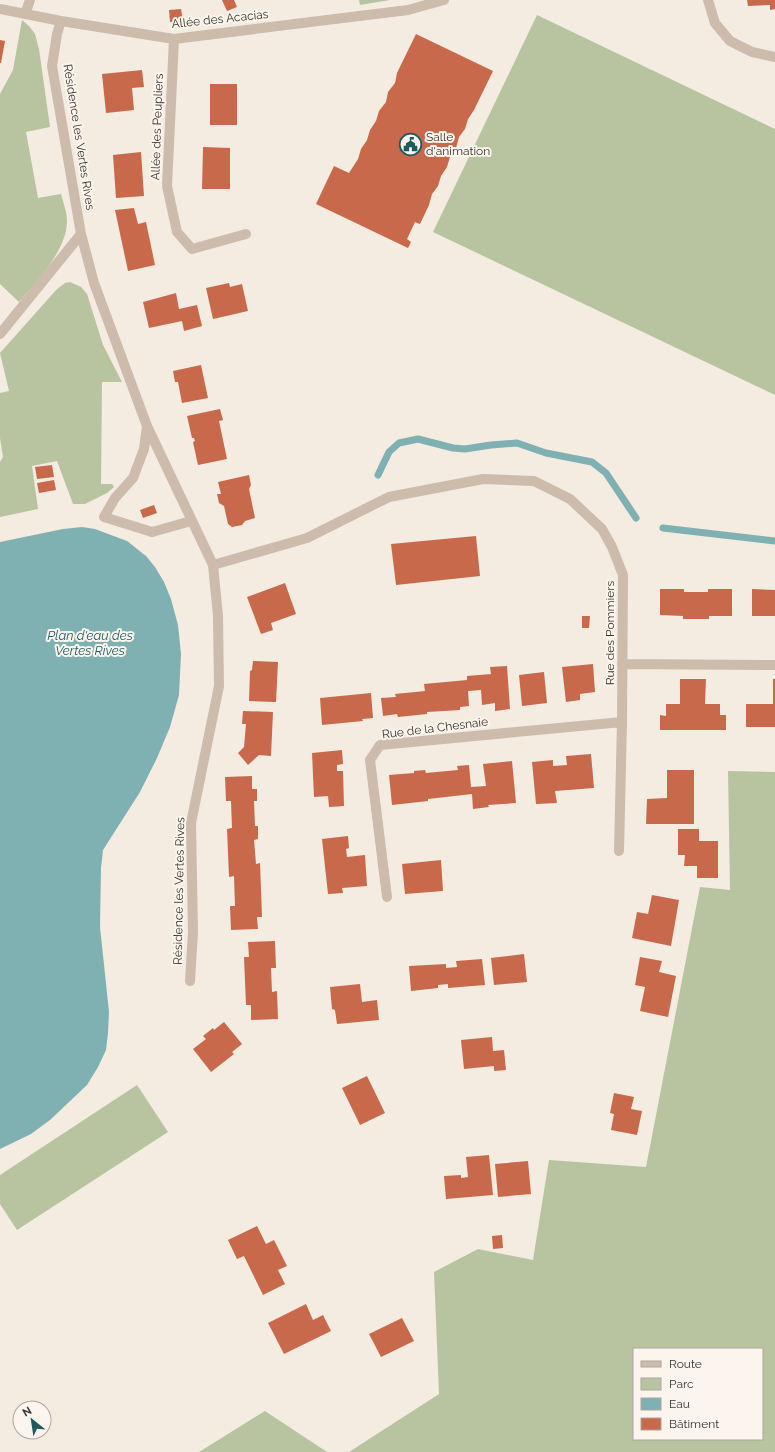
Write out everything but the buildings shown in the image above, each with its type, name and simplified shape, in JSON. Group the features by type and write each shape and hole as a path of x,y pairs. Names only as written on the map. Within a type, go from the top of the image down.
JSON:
{"street":[{"path":"25,14 30,0"},
{"name":"Allée des Acacias","path":"0,9 61,21 174,39 408,10 444,0"},
{"path":"708,0 715,23 730,41 752,52 775,57"},
{"name":"Résidence les Vertes Rives","path":"61,21 57,34 52,66 81,234 94,283 147,426 213,565 218,616 219,686 191,823 193,932 190,981"},
{"name":"Allée des Peupliers","path":"174,39 167,186 177,232 192,249 246,234"},
{"path":"0,334 81,234"},
{"name":"Résidence les Vertes Rives","path":"147,426 144,449 136,472 133,478 115,498 104,517 152,532 191,521"},
{"name":"Rue des Pommiers","path":"213,565 307,538 389,497 483,479 534,481 570,499 602,528 612,547 623,575 619,851"},
{"path":"622,664 775,664"},
{"name":"Rue de la Chesnaie","path":"387,896 370,760 380,745 622,722"}],"green space":[{"path":"359,0 390,0 360,5"},
{"path":"537,15 775,129 775,395 433,232"},
{"path":"22,20 35,34 39,49 50,127 26,132 38,198 61,194 67,221 66,232 57,254 42,275 19,302 0,284 0,94 13,70"},
{"path":"70,282 81,287 87,294 103,345 122,382 102,382 101,484 112,484 114,487 107,493 85,504 73,504 57,461 32,466 38,509 0,517 0,462 3,457 0,438 0,393 9,391 0,353 57,289 65,283"},
{"path":"728,771 775,772 775,1452 349,1452 439,1394 434,1272 478,1249 533,1260 549,1160 646,1167 700,887 730,890"},
{"path":"137,1085 168,1132 17,1230 0,1204 0,1175"},
{"path":"265,1411 327,1452 199,1452"}],"water":[{"name":"Plan d'eau des Vertes Rives","path":"82,527 95,529 127,541 146,556 164,582 171,599 178,625 181,654 179,695 170,727 157,758 140,792 103,850 101,868 100,927 109,1012 106,1050 87,1085 50,1120 31,1134 0,1149 0,542 63,529"}],"waterway":[{"path":"378,475 389,452 399,443 418,439 453,448 465,449 517,443 546,453 592,462 606,473 636,518"},
{"path":"663,528 775,541"}],"place":[{"name":"Salle d'animation","path":"411,144"}]}
